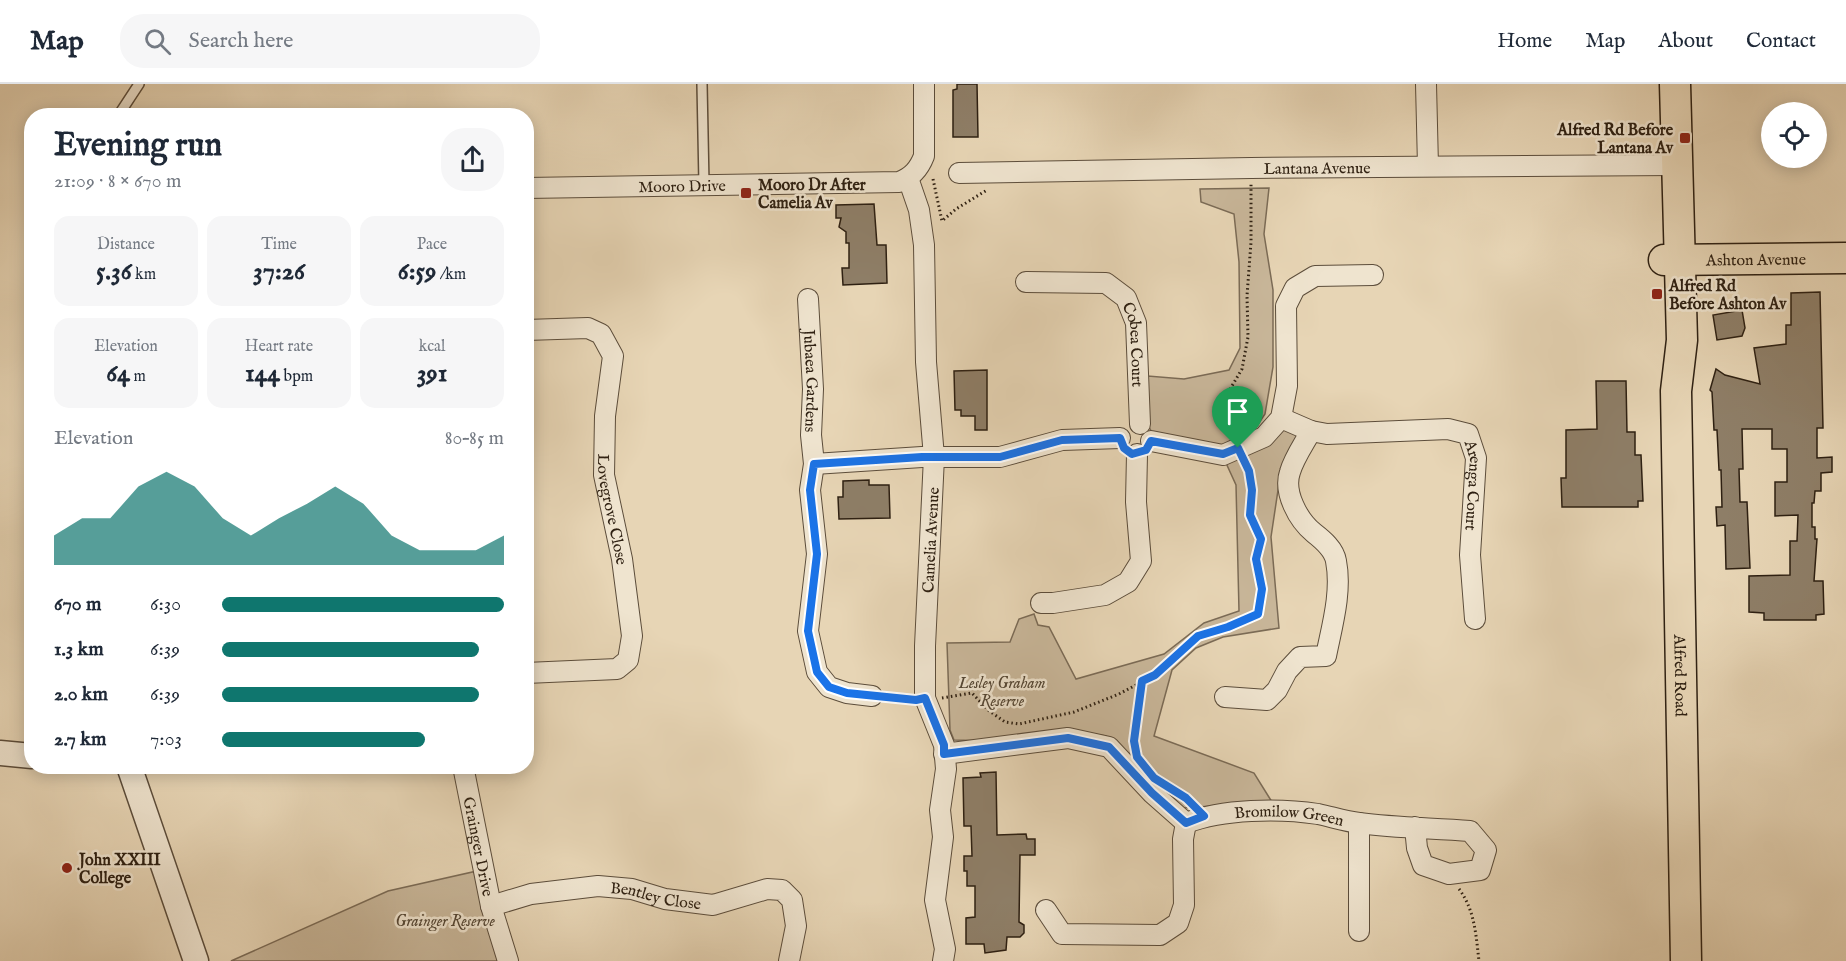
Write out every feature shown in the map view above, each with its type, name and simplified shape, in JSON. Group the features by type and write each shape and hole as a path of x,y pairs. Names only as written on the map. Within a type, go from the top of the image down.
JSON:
{"main road":[{"name":"Alfred Road","path":"1662,84 1669,166 1672,260 1666,340 1676,391 1686,961"},
{"name":"Alfred Road","path":"1669,166 1675,84"},
{"name":"Ashton Avenue","path":"1672,260 1846,258"}],"street":[{"path":"908,178 920,167 924,156 924,84"},
{"path":"1426,84 1428,166"},
{"name":"Lantana Avenue","path":"959,173 1428,166 1669,166"},
{"name":"Mooro Drive","path":"534,188 886,183 899,182 908,178"},
{"name":"Camelia Avenue","path":"908,178 919,210 924,244 926,362 934,457 925,646 925,698 944,745 946,769 940,810 943,837 935,900 945,949 943,961"},
{"path":"1041,603 1105,595 1128,582 1141,561 1136,502 1144,448 1148,431 1140,424 1125,428 1120,438 1127,452 1144,448 1223,454 1264,437 1281,418 1287,386 1286,306 1295,288 1315,276 1373,275"},
{"name":"Cobea Court","path":"1026,282 1106,283 1126,298 1136,323 1140,424"},
{"name":"Jubaea Gardens","path":"808,299 813,389 811,435 814,464 810,490 817,554 808,631 817,672 829,687 847,693 872,696"},
{"name":"Lovegrove Close","path":"534,330 588,327 601,334 613,356 605,416 604,475 622,559 632,636 628,660 616,669 534,673"},
{"name":"Arenga Court","path":"1281,418 1311,431 1327,434 1448,429 1468,434 1476,458 1470,555 1475,619"},
{"path":"1225,698 1267,700 1277,690 1287,671 1300,657 1326,656 1337,600 1336,559 1326,542 1310,530 1298,516 1290,490 1289,474 1311,431"},
{"path":"814,464 934,457 1000,457 1062,440 1120,438"},
{"path":"944,754 1068,738 1109,747 1152,793 1186,823 1183,839 1184,905 1178,923 1160,934 1062,934 1046,910"},
{"path":"0,753 24,755"},
{"path":"132,774 195,961"},
{"name":"Grainger Drive","path":"465,774 491,906 508,961"},
{"name":"Bromilow Green","path":"1186,823 1204,816 1254,811 1317,814 1359,823 1470,831 1486,850 1480,870 1449,874"},
{"path":"1359,823 1359,931"},
{"path":"1415,827 1417,848 1424,865 1449,874"},
{"name":"Bentley Close","path":"491,906 531,894 598,886 632,889 664,899 713,905 767,889 782,890 792,900 796,926 789,961"}],"lane":[{"path":"123,108 139,84"},
{"path":"702,84 704,184"}],"path":[{"path":"872,696 916,700 972,693 1005,722 1019,724 1074,712 1142,681 1155,675 1198,636 1228,627 1258,614 1262,589 1256,559 1261,539 1250,515 1252,490 1249,471 1225,422 1226,396 1242,369 1248,337 1251,168"},
{"path":"1137,757 1134,741 1142,681"},
{"path":"1449,874 1468,900 1476,929 1479,961"}],"green space":[{"path":"1269,188 1264,234 1273,290 1273,367 1265,414 1251,435 1222,449 1158,443 1145,420 1148,376 1184,379 1229,370 1240,348 1239,262 1234,214 1201,202 1200,189"},
{"name":"Lesley Graham Reserve","path":"1282,425 1302,435 1281,470 1271,537 1279,628 1223,637 1196,648 1172,670 1154,736 1254,773 1272,802 1183,808 1142,763 1106,736 1074,731 992,741 954,740 950,730 947,643 1010,642 1019,619 1034,614 1038,625 1049,627 1076,679 1164,654 1204,623 1239,611 1236,485 1226,463"},
{"name":"Grainger Reserve","path":"477,871 499,961 231,961 388,891"}],"building":[{"path":"957,84 977,84 978,137 953,137 953,90 957,89"},
{"path":"874,204 877,245 886,245 887,283 843,285 842,268 849,268 849,243 846,243 846,232 839,227 841,218 836,218 836,205"},
{"path":"1820,292 1823,428 1817,428 1817,458 1832,457 1832,472 1821,473 1821,491 1815,491 1814,503 1812,503 1812,527 1815,527 1815,539 1817,539 1814,581 1823,581 1824,614 1816,615 1816,620 1764,620 1764,613 1749,612 1749,576 1790,575 1790,541 1797,541 1798,515 1775,516 1775,482 1787,482 1787,449 1772,449 1772,429 1742,429 1743,469 1739,469 1740,502 1747,502 1750,568 1726,569 1725,525 1717,526 1716,507 1722,507 1721,470 1719,470 1717,430 1714,430 1710,390 1716,369 1725,375 1760,384 1754,348 1786,344 1786,325 1791,325 1791,293"},
{"path":"1742,310 1745,328 1742,336 1717,340 1713,315"},
{"path":"987,370 987,430 975,430 975,416 961,416 961,410 955,410 954,371"},
{"path":"1596,381 1626,381 1627,432 1635,432 1635,455 1641,455 1643,501 1638,501 1638,507 1562,507 1561,478 1566,478 1566,430 1597,429"},
{"path":"869,480 869,485 889,485 890,518 839,519 838,497 843,497 843,481"},
{"path":"996,772 997,835 1026,834 1027,839 1035,839 1035,855 1020,855 1019,922 1024,925 1024,933 1020,937 1007,937 1006,950 985,953 984,944 966,944 966,918 975,917 975,886 967,886 967,871 964,871 964,856 972,856 971,826 964,826 963,778 981,777 980,773"}],"place":[{"name":"Alfred Rd Before Lantana Av","path":"1685,138"},
{"name":"Mooro Dr After Camelia Av","path":"746,193"},
{"name":"Alfred Rd Before Ashton Av","path":"1657,294"},
{"name":"John XXIII College","path":"67,868"}],"route":[{"path":"1120,438 1127,452 1132,454 1146,450 1151,441 1223,454 1238,448 1249,471 1252,490 1250,515 1261,539 1256,559 1262,589 1258,614 1228,627 1198,636 1155,675 1142,681 1134,741 1137,757 1154,778 1186,798 1204,816 1186,823 1152,793 1109,747 1068,738 944,754 944,745 925,698 916,700 847,693 829,687 817,672 808,631 817,554 810,490 814,464 922,457 1000,457 1062,440 1120,438"}]}
